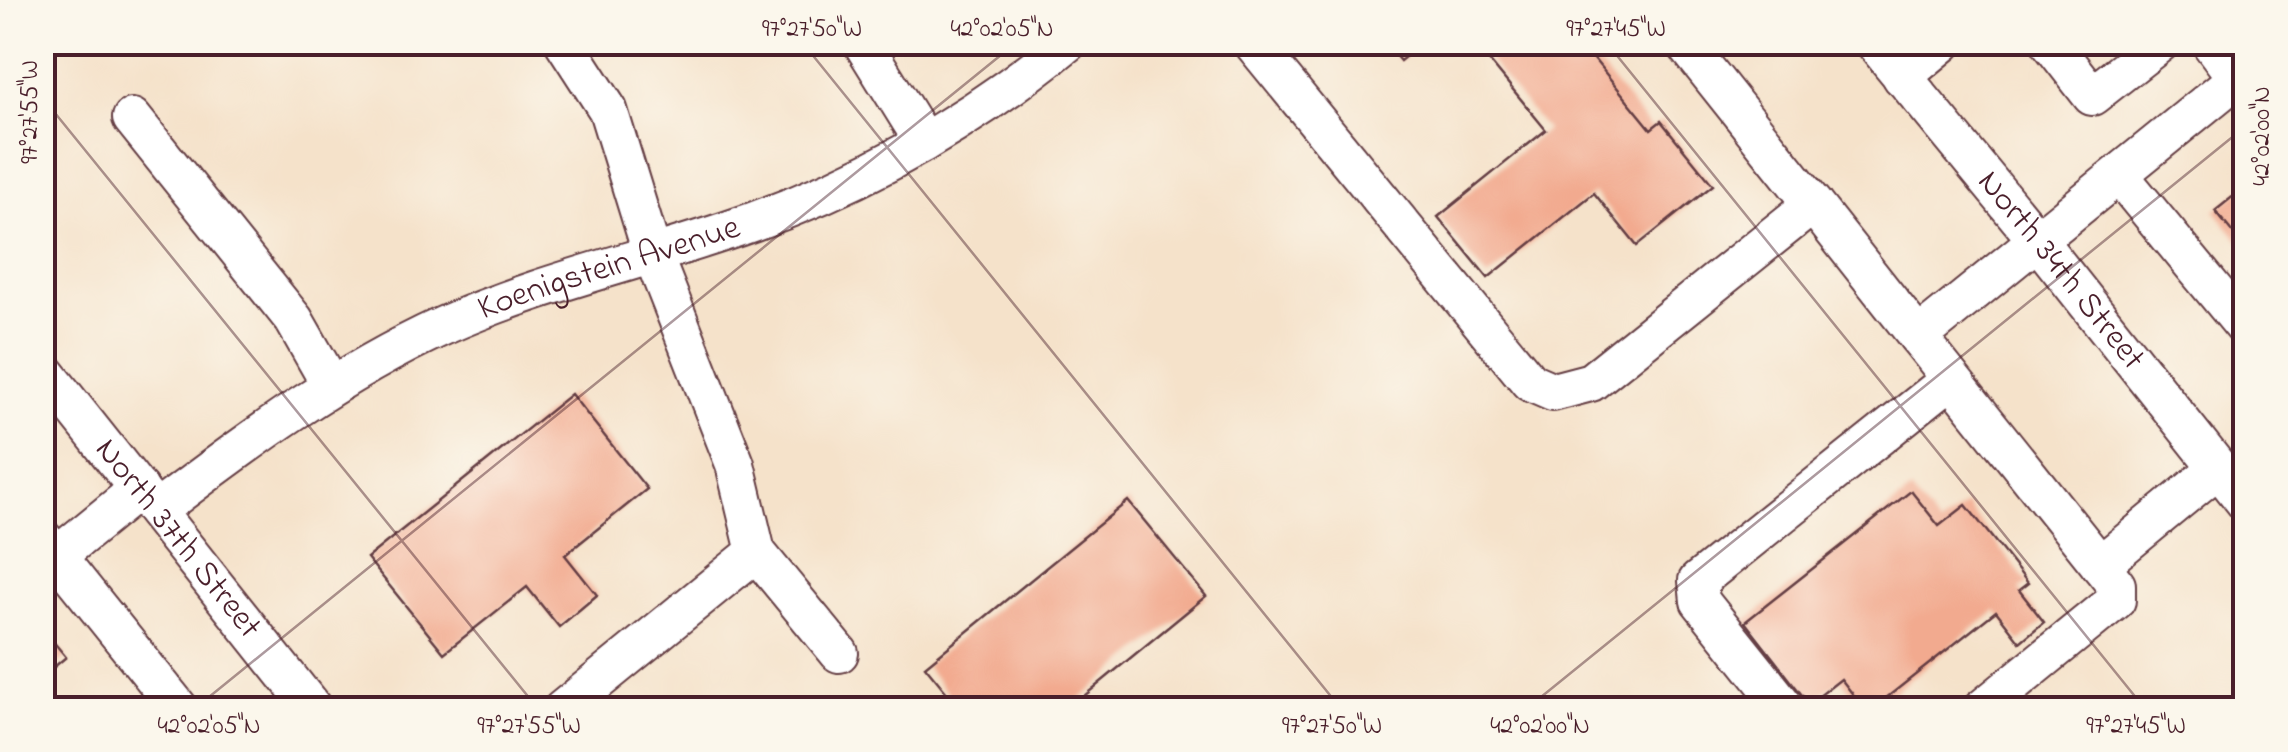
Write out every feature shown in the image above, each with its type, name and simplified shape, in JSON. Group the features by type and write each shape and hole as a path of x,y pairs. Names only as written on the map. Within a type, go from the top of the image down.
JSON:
{"street":[{"path":"564,42 608,110 652,253 735,464 756,552 839,653"},
{"path":"862,42 924,142"},
{"name":"Koenigstein Avenue","path":"50,547 148,500 332,385 442,327 559,281 768,216 845,184 924,142 1018,83 1068,42"},
{"path":"1252,42 1530,382 1553,392 1591,382 1813,204"},
{"path":"1684,42 2116,585 2116,600 1981,710"},
{"name":"North 34th Street","path":"1874,42 2246,503"},
{"path":"1902,77 1944,42"},
{"path":"2050,42 2092,96 2160,42"},
{"path":"1918,337 2241,74 2210,42"},
{"path":"132,118 294,320 332,385"},
{"path":"2119,175 2246,329"},
{"name":"North 37th Street","path":"42,368 309,708"},
{"path":"1787,710 1700,601 1698,581 1950,379"},
{"path":"2100,565 2218,468"},
{"path":"50,547 180,710"},
{"path":"562,710 756,552"}],"building":[{"path":"1384,42 1423,42 1400,61"},
{"path":"1474,42 1580,42 1651,129 1661,121 1713,185 1637,246 1594,193 1488,278 1438,217 1546,130"},
{"path":"2246,186 2246,249 2215,211"},
{"path":"571,394 647,489 565,555 597,595 559,627 527,587 444,653 367,558"},
{"path":"1911,491 1939,526 1966,505 2028,583 2019,590 2044,622 2020,642 1996,611 1871,710 1865,710 1841,679 1809,704 1745,622"},
{"path":"1128,501 1206,596 1067,710 961,710 925,666"},
{"path":"42,628 66,657 42,677"}]}
